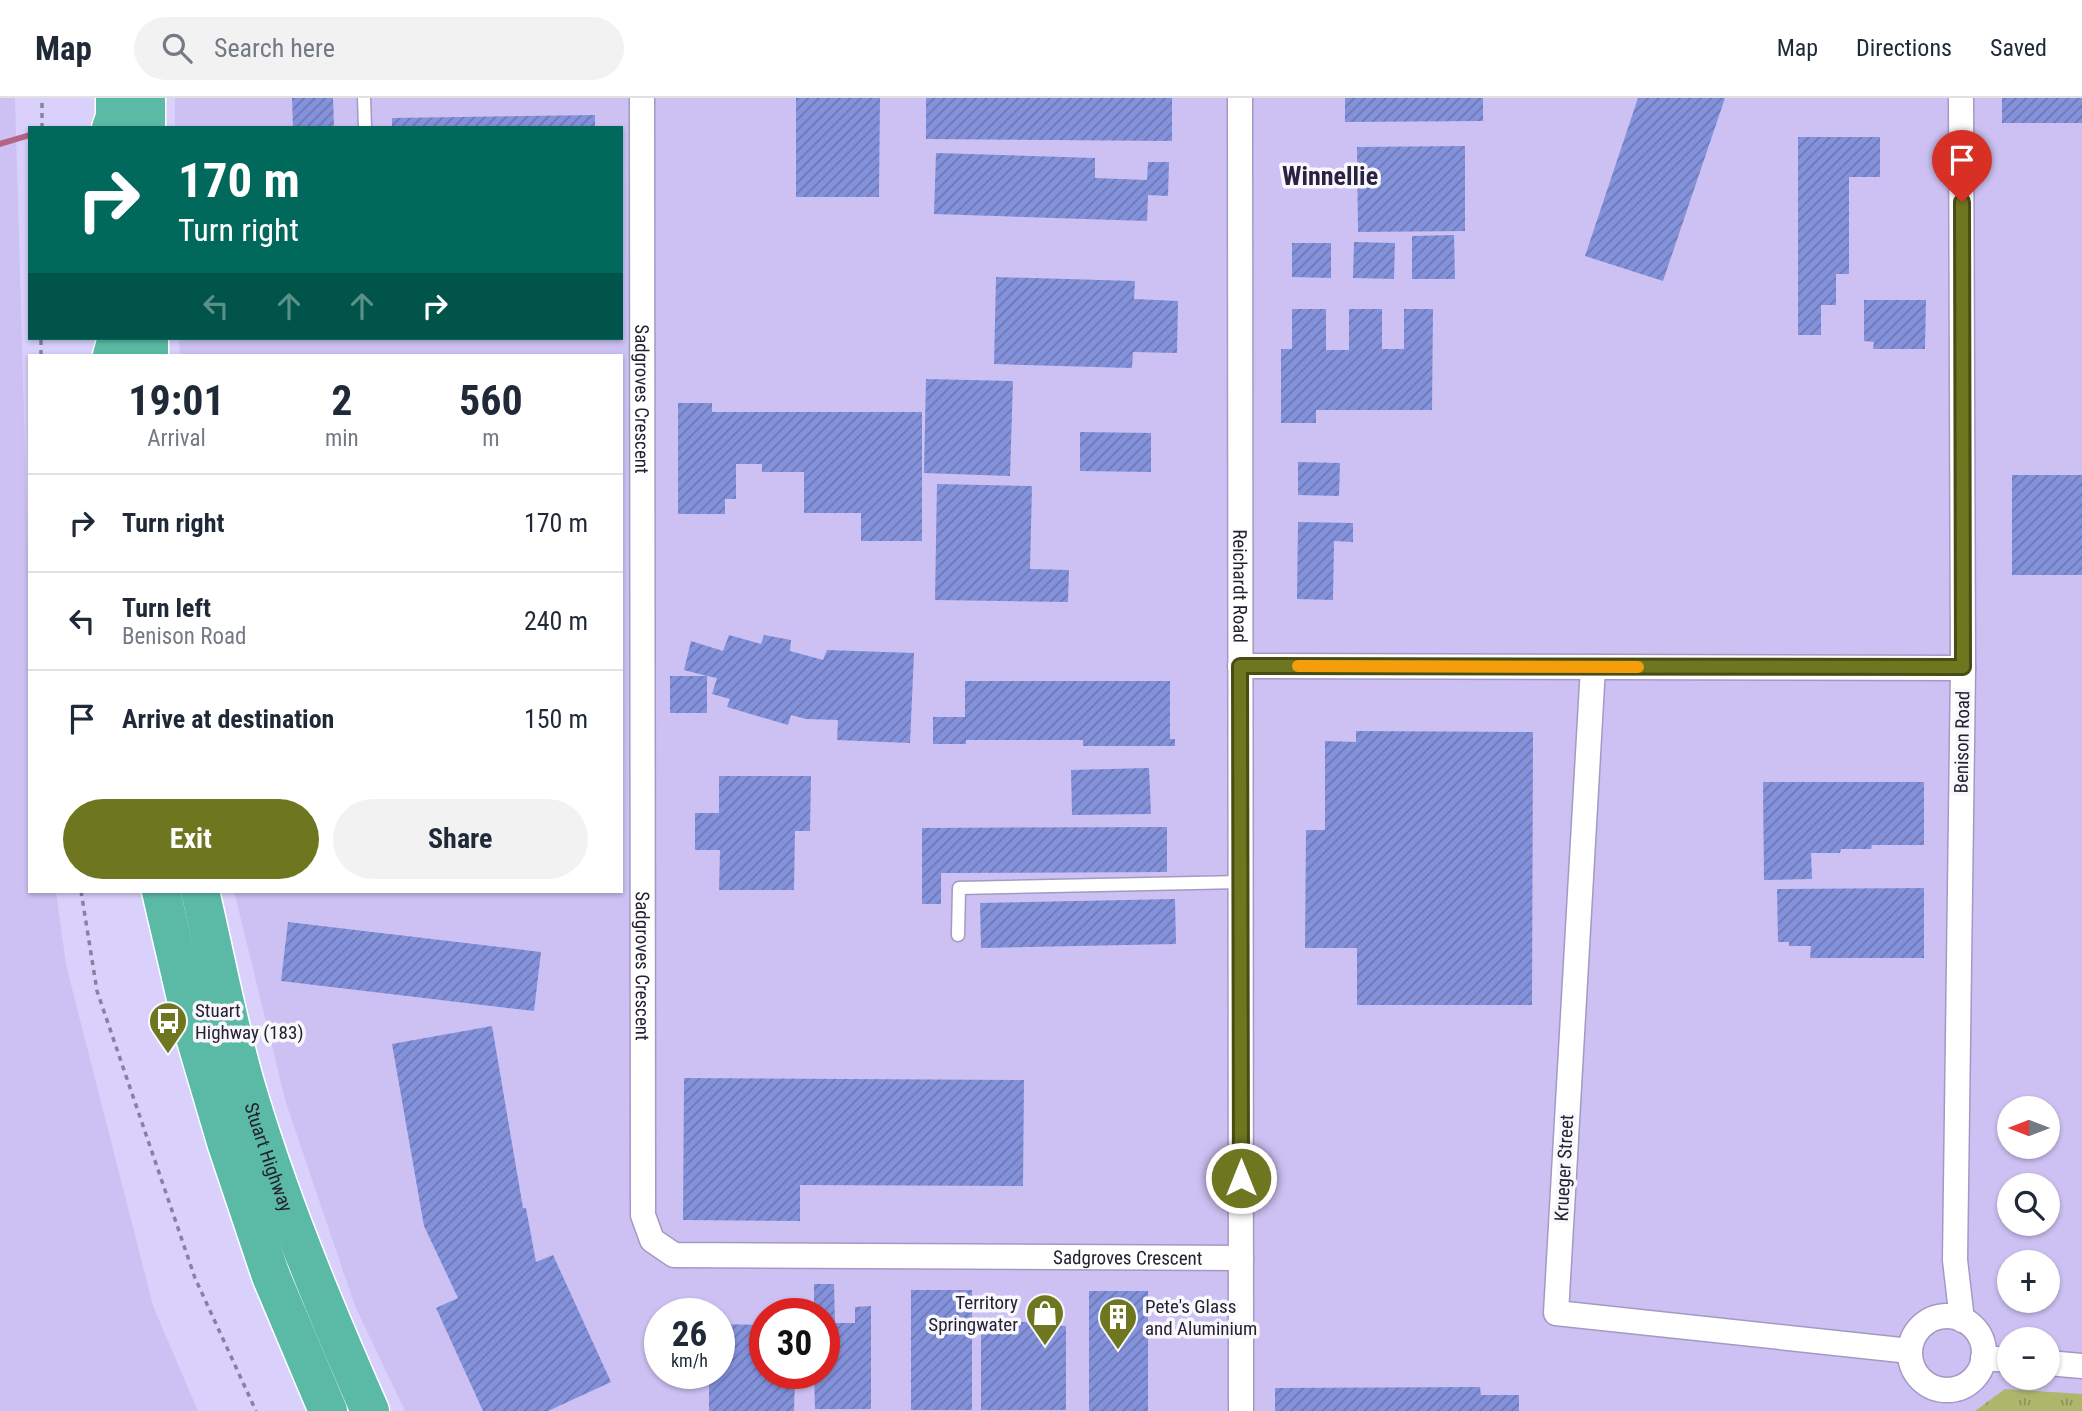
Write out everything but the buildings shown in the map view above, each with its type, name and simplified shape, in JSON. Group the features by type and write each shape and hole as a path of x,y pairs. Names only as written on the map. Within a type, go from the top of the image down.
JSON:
{"highway":[{"path":"104,98 104,126"},
{"path":"112,126 115,117 115,98"},
{"path":"146,98 146,126"},
{"path":"112,340 135,349"},
{"name":"Stuart Highway","path":"161,893 195,1037 227,1145 318,1294 370,1411"},
{"name":"Stuart Highway","path":"200,893 245,1082 268,1210 271,1276 328,1411"}],"street":[{"name":"Sadgroves Crescent","path":"642,98 643,1215 652,1240 674,1255 1241,1258"},
{"name":"Reichardt Road","path":"1240,98 1241,1411"},
{"name":"Benison Road","path":"1951,1319 1955,1260 1963,667 1961,98"},
{"path":"1240,666 1963,667"},
{"name":"Krueger Street","path":"1593,667 1556,1313 1910,1351"},
{"path":"1951,1319 1972,1326 1983,1346 1983,1358 1974,1378 1943,1401 1916,1373 1910,1351 1913,1339 1928,1321 1951,1319"},
{"path":"1983,1358 1997,1359"},
{"path":"2060,1364 2082,1366"}],"lane":[{"path":"364,98 365,126"},
{"path":"958,935 959,888 1241,882"}],"path":[{"path":"42,98 42,126"},
{"path":"80,893 97,991 195,1278 256,1411"}],"shaded area":[{"path":"0,98 15,98 28,556 28,893 56,893 66,965 153,1306 198,1411 0,1411"},
{"path":"175,98 2082,98 2082,1411 405,1411 355,1306 286,1103 234,893 623,893 623,354 180,354 179,340 623,340 623,126 175,126"}],"green space":[{"path":"2004,1390 2082,1394 2082,1411 1975,1411"}],"waterway":[{"path":"0,144 28,136"}],"slow traffic":[{"path":"1298,666 1638,667"}],"place":[{"name":"Stuart Highway (183)","path":"168,1055"},
{"name":"Territory Springwater","path":"1045,1347"},
{"name":"Pete's Glass and Aluminium","path":"1118,1351"}],"district":[{"name":"Winnellie","path":"1330,176"}],"route":[{"path":"1241,1178 1240,666 1963,667 1962,202"}]}
